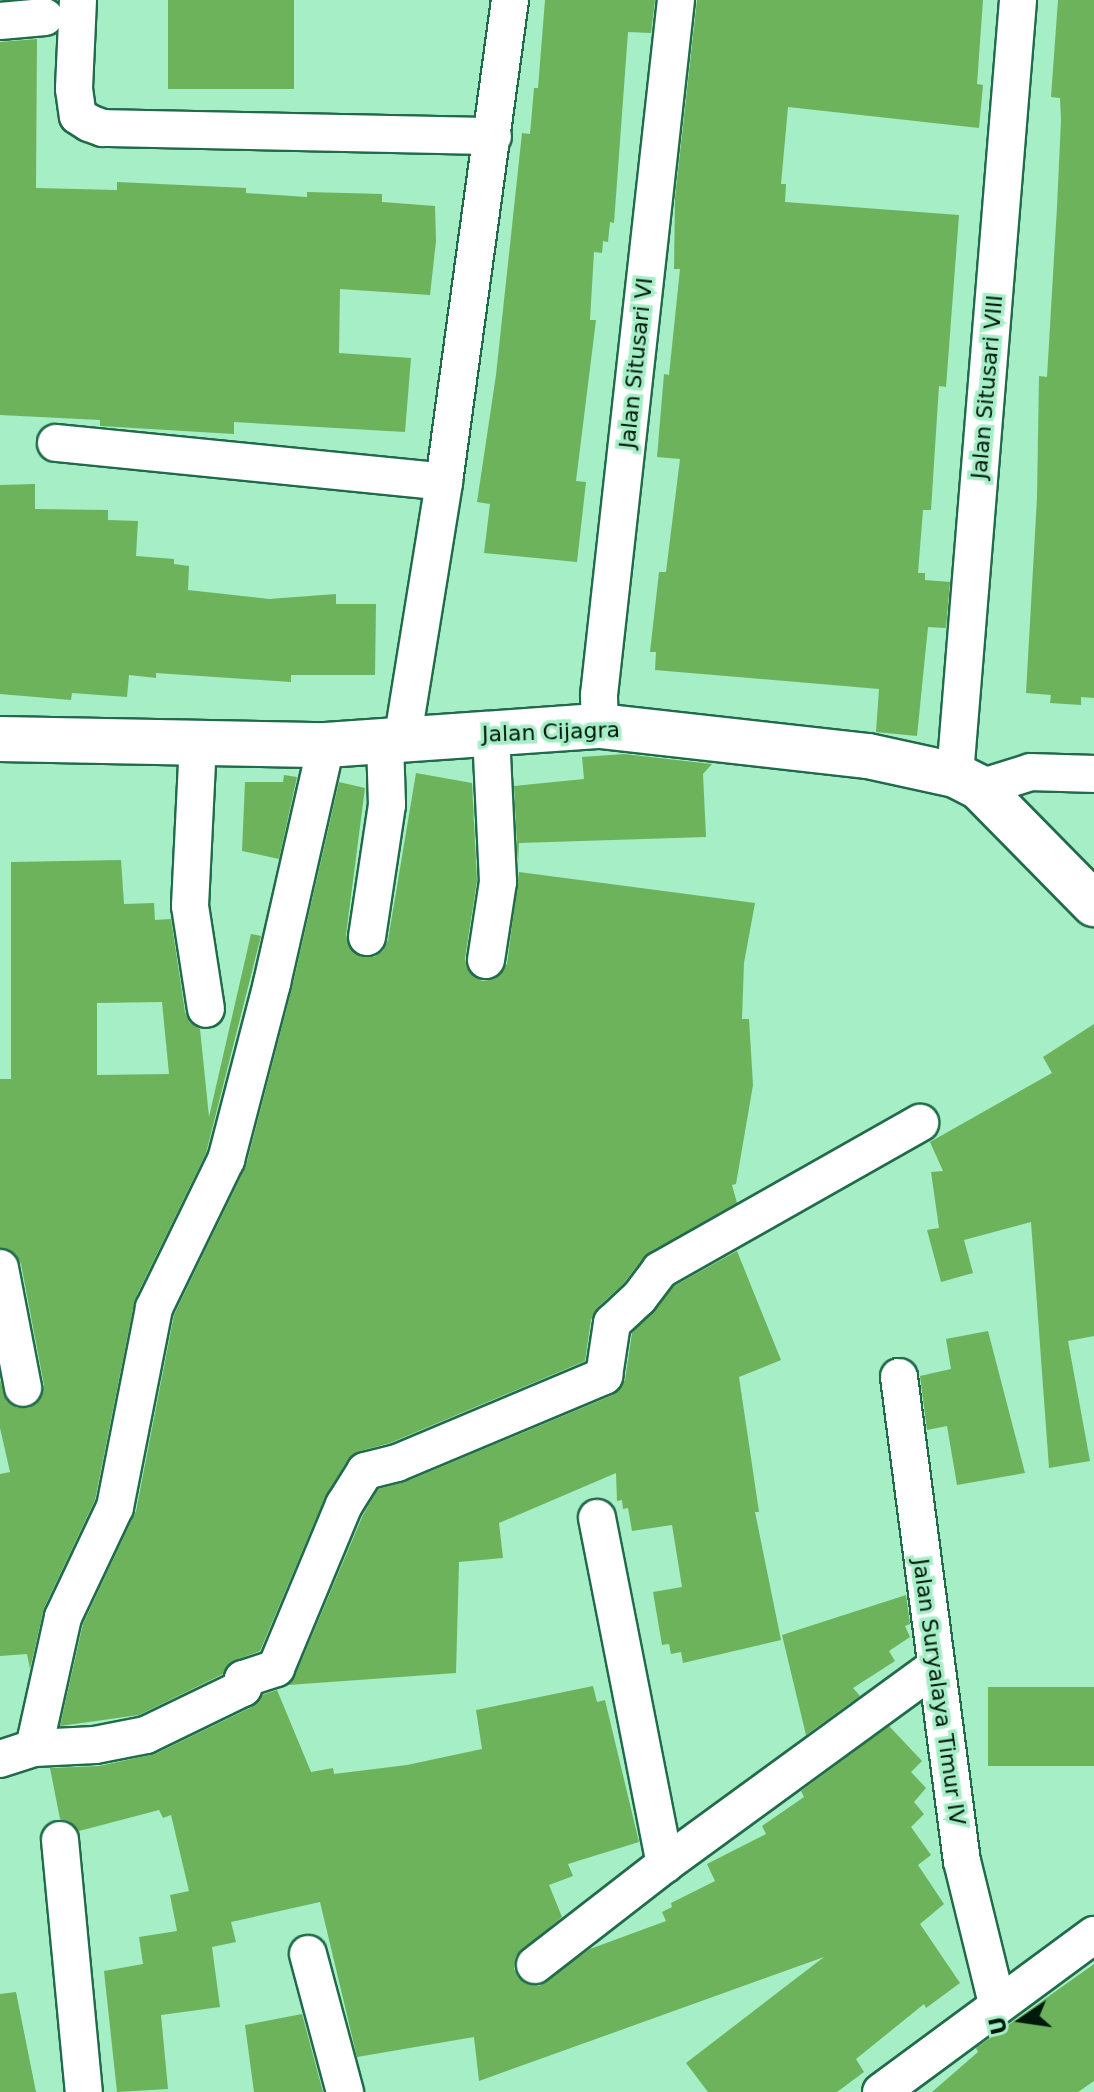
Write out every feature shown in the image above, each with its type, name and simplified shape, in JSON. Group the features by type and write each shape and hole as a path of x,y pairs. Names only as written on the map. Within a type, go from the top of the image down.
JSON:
{"street":[{"path":"78,0 74,89 78,116 103,128 493,136"},
{"path":"367,937 394,742 444,482 510,0"},
{"name":"Jalan Situsari VI","path":"600,726 599,695 676,0"},
{"name":"Jalan Situsari VIII","path":"968,782 1018,0"},
{"path":"0,21 45,17"},
{"path":"56,443 444,482"},
{"name":"Jalan Cijagra","path":"0,739 326,745 600,726 868,756 968,782"},
{"path":"486,960 498,882 491,734"},
{"path":"198,742 190,906 206,1009"},
{"path":"34,1748 63,1617 115,1507 154,1308 226,1160 272,983 326,745"},
{"path":"968,782 1031,772 1094,774"},
{"path":"968,782 1094,904"},
{"path":"0,1759 34,1748 95,1745 146,1735 243,1688 243,1679 276,1668 344,1505 365,1471 397,1463 604,1376 612,1323 639,1298 660,1270 920,1123"},
{"path":"0,1268 23,1388"},
{"name":"Jalan Suryalaya Timur IV","path":"899,1377 962,1861 997,2004"},
{"path":"597,1518 665,1864"},
{"path":"535,1965 665,1864 935,1667"},
{"path":"60,1840 84,2092"},
{"path":"881,2092 1094,1935"},
{"path":"308,1954 345,2092"}],"building":[{"path":"168,0 294,0 294,89 168,89"},
{"path":"545,0 655,0 651,33 628,32 614,223 610,222 608,242 603,241 602,253 594,252 590,320 596,320 576,481 586,482 577,562 484,553 490,504 477,502 496,375 522,133 530,134 534,88 538,88"},
{"path":"697,0 983,0 977,84 983,85 979,128 788,107 781,184 786,184 785,202 959,215 946,387 939,386 931,510 923,510 918,573 925,573 925,580 950,582 946,628 928,627 917,736 876,732 879,689 655,670 656,652 650,652 659,572 666,572 680,459 657,457 664,374 669,375 680,269 674,269 675,198"},
{"path":"1058,0 1094,0 1094,698 1081,697 1081,705 1050,703 1051,695 1026,693 1037,498 1039,376 1047,377 1057,207 1060,98 1051,97"},
{"path":"37,39 36,188 117,190 117,182 246,188 246,193 307,197 307,192 382,194 382,202 435,206 436,241 430,295 340,289 339,353 411,358 405,432 234,422 234,434 100,426 100,420 0,415 0,42"},
{"path":"35,484 35,509 108,510 108,520 138,521 136,556 174,559 174,564 189,566 188,590 269,599 336,594 336,604 376,604 375,675 291,675 291,682 156,673 156,678 129,675 127,697 72,693 71,700 0,694 0,485"},
{"path":"624,754 712,764 703,774 706,837 519,843 518,866 514,786 584,779 582,757"},
{"path":"416,773 472,783 477,881 465,958 467,968 482,981 494,979 507,964 519,872 755,903 744,963 742,1019 749,1019 753,1085 736,1184 732,1185 737,1203 644,1257 623,1284 597,1308 591,1320 585,1361 390,1443 360,1451 348,1459 325,1497 260,1651 236,1660 223,1674 139,1715 60,1726 83,1624 136,1511 174,1315 246,1166 292,988 339,782 365,788 346,935 355,954 374,957 383,951 388,940"},
{"path":"284,775 297,777 279,859 242,851 245,782 283,782"},
{"path":"121,860 124,904 154,903 155,920 171,919 185,1012 190,1023 200,1029 209,1117 251,934 261,936 206,1153 135,1299 95,1500 44,1608 30,1669 27,1654 0,1656 0,1474 10,1472 0,1428 0,1380 7,1401 17,1408 28,1408 37,1403 44,1385 21,1264 15,1254 0,1248 0,1079 11,1079 11,862","holes":["162,1002 169,1074 97,1075 97,1003"]},
{"path":"1094,1024 1094,1336 1068,1341 1090,1461 1049,1468 1031,1222 964,1240 973,1273 941,1282 927,1230 939,1228 931,1172 943,1171 930,1142 1052,1073 1043,1057"},
{"path":"737,1251 781,1360 739,1377 759,1512 755,1512 781,1640 683,1663 681,1652 671,1654 669,1644 662,1645 653,1592 682,1587 672,1525 632,1531 628,1508 623,1509 622,1500 617,1501 616,1473 499,1523 503,1558 459,1562 456,1673 288,1685 295,1676 363,1515 378,1489 405,1482 613,1395 625,1380 632,1333 674,1286"},
{"path":"988,1331 1025,1473 957,1485 947,1426 927,1430 920,1376 951,1369 946,1339"},
{"path":"906,1595 910,1624 905,1626 910,1637 889,1651 895,1661 853,1688 860,1696 806,1735 782,1635"},
{"path":"593,1686 597,1702 605,1700 639,1842 568,1864 573,1876 549,1885 562,1917 516,1956 514,1969 519,1978 539,1986 590,1949 666,1921 662,1912 672,1907 671,1903 715,1881 707,1864 766,1834 762,1826 804,1797 801,1791 889,1726 922,1761 911,1772 926,1788 914,1802 924,1814 911,1827 931,1855 918,1865 944,1904 920,1924 960,1983 926,2008 924,2004 856,2059 864,2072 837,2092 708,2092 686,2063 824,1957 479,2081 474,2037 357,2057 320,1902 231,1922 236,1942 212,1947 220,2007 161,2015 168,2089 117,2092 104,1971 143,1964 139,1937 177,1931 170,1895 189,1891 171,1815 163,1818 159,1810 79,1831 69,1821 60,1819 50,1768 99,1766 155,1754 252,1707 262,1695 277,1690 311,1772 333,1768 334,1774 407,1765 482,1749 476,1710"},
{"path":"988,1687 1094,1687 1094,1766 988,1766"},
{"path":"1094,1964 1094,2081 1078,2092 932,2092 978,2052 976,2048"},
{"path":"16,1992 36,2092 0,2092 0,1994"},
{"path":"302,2014 323,2092 254,2092 245,2025"}]}
